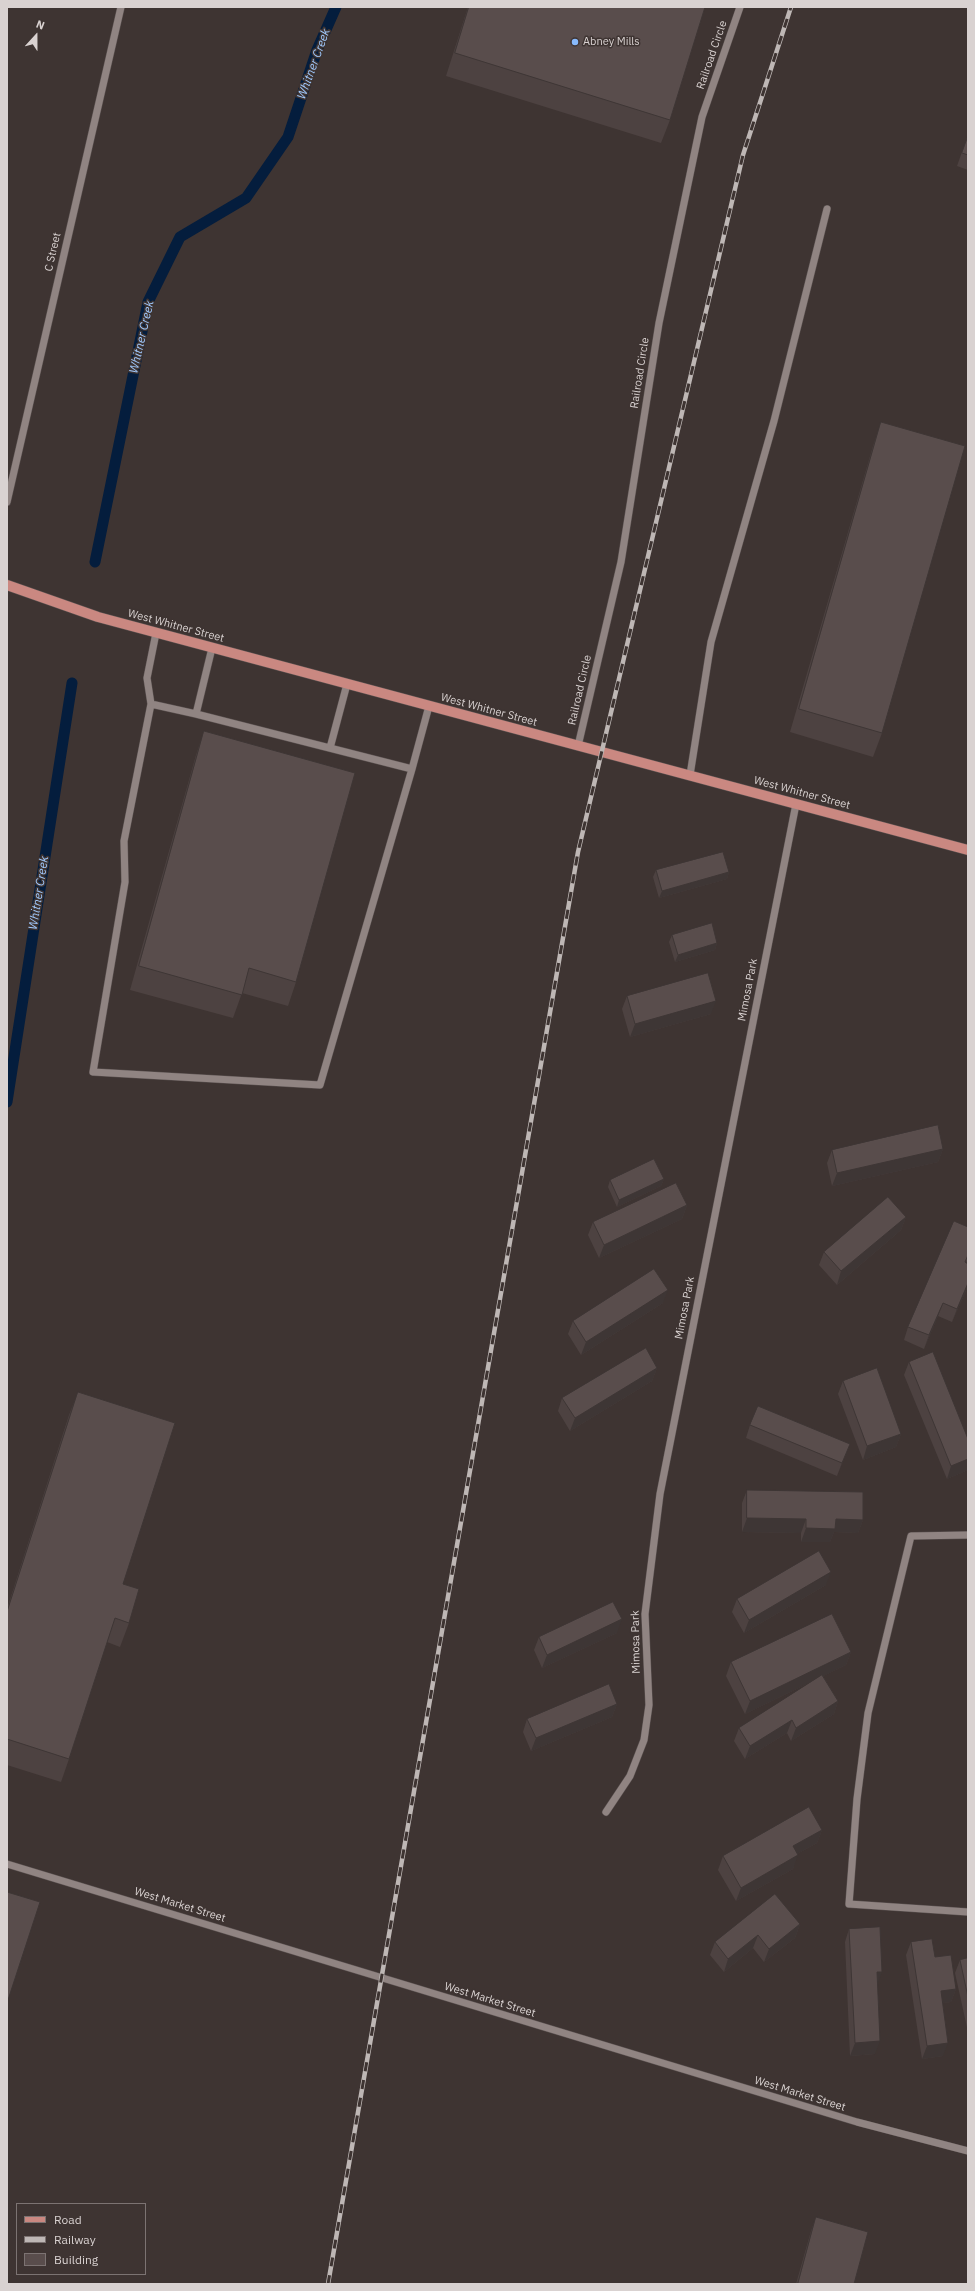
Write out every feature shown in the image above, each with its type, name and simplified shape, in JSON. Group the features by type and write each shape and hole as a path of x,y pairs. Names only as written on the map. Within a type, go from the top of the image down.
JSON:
{"main road":[{"name":"West Whitner Street","path":"7,585 98,617 156,633 968,850"}],"street":[{"name":"C Street","path":"7,502 121,7"},
{"name":"Railroad Circle","path":"578,746 621,562 660,323 702,117 740,7"},
{"path":"690,775 712,642 774,420 827,208"},
{"path":"156,633 147,678 151,704 124,841 125,882 93,1072 320,1085 412,769 428,706"},
{"path":"196,714 212,648"},
{"path":"330,748 347,684"},
{"path":"151,704 412,769"},
{"name":"Mimosa Park","path":"606,1812 630,1776 644,1740 649,1705 645,1614 660,1494 796,804"},
{"path":"968,1535 911,1536 868,1713 857,1799 849,1904 968,1912"},
{"name":"West Market Street","path":"7,1864 857,2122 968,2151"}],"building":[{"name":"Abney Mills","path":"469,7 705,7 670,120 455,53"},
{"path":"968,136 968,155 962,153"},
{"path":"881,422 965,446 882,733 799,709"},
{"path":"204,731 355,773 296,982 249,968 242,995 139,966"},
{"path":"723,852 729,872 662,891 656,870"},
{"path":"712,923 717,943 678,955 672,935"},
{"path":"708,973 716,1001 635,1024 627,996"},
{"path":"938,1125 943,1149 837,1173 832,1150"},
{"path":"654,1159 664,1179 619,1200 610,1180"},
{"path":"676,1183 687,1205 604,1245 593,1222"},
{"path":"888,1197 906,1217 841,1271 824,1252"},
{"path":"954,1221 968,1227 968,1255 965,1262 968,1264 968,1283 957,1309 943,1303 929,1335 908,1327"},
{"path":"654,1269 668,1290 586,1342 573,1321"},
{"path":"646,1348 657,1368 575,1418 562,1398"},
{"path":"933,1352 968,1439 968,1459 951,1466 909,1362"},
{"path":"877,1368 901,1434 867,1446 843,1381"},
{"path":"78,1392 175,1423 123,1584 139,1589 129,1623 115,1618 69,1759 7,1739 7,1612"},
{"path":"758,1406 850,1444 842,1463 750,1425"},
{"path":"747,1490 863,1492 863,1520 836,1519 835,1529 806,1528 806,1519 747,1518"},
{"path":"819,1551 831,1572 749,1620 737,1599"},
{"path":"613,1602 622,1619 547,1655 539,1637"},
{"path":"832,1614 851,1652 750,1701 731,1662"},
{"path":"822,1675 838,1701 796,1728 792,1720 750,1746 739,1728"},
{"path":"609,1684 617,1704 536,1738 527,1719"},
{"path":"809,1807 822,1830 793,1846 798,1855 741,1888 723,1856"},
{"path":"7,1892 40,1902 7,2003"},
{"path":"775,1894 800,1924 769,1949 758,1935 728,1959 715,1942"},
{"path":"880,1927 882,1972 877,1972 880,2041 855,2043 849,1929"},
{"path":"932,1939 935,1957 951,1955 956,1989 941,1991 948,2043 927,2046 911,1942"},
{"path":"968,1958 968,1997 960,1960"},
{"path":"816,2217 868,2232 854,2284 798,2284"}],"waterway":[{"name":"Whitner Creek","path":"95,562 148,302 180,237 246,198 288,137 317,50 336,7"},
{"name":"Whitner Creek","path":"7,1102 72,683"}],"railway":[{"path":"328,2284 578,852 743,155 791,7"}],"place":[{"name":"Abney Mills","path":"575,42"}]}
